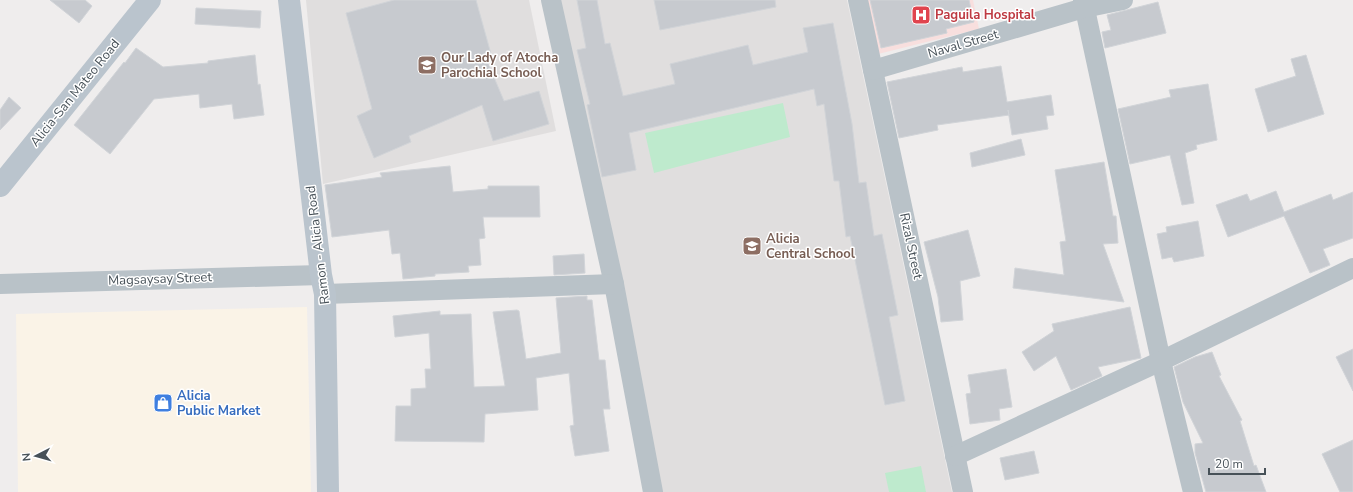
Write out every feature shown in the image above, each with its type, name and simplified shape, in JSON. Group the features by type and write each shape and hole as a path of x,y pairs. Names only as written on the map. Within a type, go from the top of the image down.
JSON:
{"main road":[{"name":"Alicia-San Mateo Road","path":"0,186 150,0"},
{"name":"Ramon - Alicia Road","path":"289,0 323,285 328,492"}],"street":[{"path":"551,0 614,284 653,492"},
{"name":"Rizal Street","path":"858,0 963,492"},
{"name":"Naval Street","path":"873,70 1084,4 1123,0"},
{"path":"1084,4 1161,361 1192,492"},
{"path":"956,456 1161,361 1353,268"},
{"name":"Magsaysay Street","path":"0,284 614,284"}],"shaded area":[{"name":"Our Lady of Atocha Parochial School","path":"306,0 529,0 556,131 323,184"},
{"name":"Alicia Central School","path":"554,0 847,0 952,492 655,492"},
{"name":"Paguila Hospital","path":"862,0 973,0 979,29 878,54"},
{"name":"Alicia Public Market","path":"307,307 311,492 18,492 16,314"}],"green space":[{"path":"783,103 790,137 654,173 645,133"},
{"path":"921,466 926,492 889,492 885,473"}],"building":[{"path":"50,0 85,0 92,6 79,23"},
{"path":"394,0 476,0 491,54 485,56 504,101 539,91 549,124 493,141 482,105 409,136 411,142 374,158 357,116 372,109 346,13"},
{"path":"577,0 597,0 605,44 610,43 623,96 675,84 670,64 748,45 753,65 808,52 803,28 833,23 852,124 859,183 866,182 874,236 882,234 898,315 889,317 905,401 885,405 850,236 846,237 839,181 834,181 824,104 817,106 814,89 629,133 636,170 602,177 587,105 590,104 577,50 586,48"},
{"path":"654,0 775,0 776,7 660,30"},
{"name":"Paguila Hospital","path":"870,0 969,0 974,22 946,29 947,33 881,48"},
{"path":"1158,2 1166,33 1105,48 1102,32 1111,30 1107,15"},
{"path":"196,8 261,11 260,28 195,24"},
{"path":"136,48 163,67 208,63 208,61 255,55 258,85 260,84 264,115 234,119 232,104 200,108 199,94 154,99 110,154 74,125"},
{"path":"1306,55 1324,114 1268,132 1255,89 1296,76 1291,59"},
{"path":"1001,66 1007,102 1051,95 1054,115 1046,116 1048,129 1012,135 1009,115 937,125 938,130 899,138 887,82 962,67 963,72"},
{"path":"1208,84 1217,140 1196,145 1197,149 1185,153 1194,203 1182,205 1170,155 1130,164 1118,109 1171,97 1169,90"},
{"path":"9,97 21,108 0,130 0,110"},
{"path":"1021,139 1025,155 972,167 970,153"},
{"path":"1104,162 1113,216 1116,216 1118,243 1103,244 1124,302 1013,288 1015,268 1064,275 1060,242 1066,241 1055,170"},
{"path":"450,166 453,192 488,189 488,186 539,186 540,217 483,217 485,238 479,239 481,265 468,266 469,272 435,274 435,276 403,279 400,253 392,254 389,230 332,237 325,185 382,177 380,173"},
{"path":"1276,191 1284,212 1331,194 1333,200 1353,192 1353,238 1323,249 1330,265 1310,273 1284,216 1228,237 1216,205 1247,194 1250,201"},
{"path":"1198,221 1204,256 1174,262 1172,257 1162,259 1157,234 1167,232 1166,227"},
{"path":"968,230 980,276 960,281 963,320 941,322 938,297 924,242"},
{"path":"584,254 585,273 554,275 553,256"},
{"path":"587,296 587,300 592,300 599,360 605,360 610,409 603,409 609,451 575,456 570,426 574,425 569,373 536,378 538,410 485,414 484,442 395,441 396,406 411,406 411,389 426,388 425,369 431,369 429,333 395,337 393,316 440,311 440,315 471,314 474,387 505,386 493,312 519,311 526,359 561,353 556,298"},
{"path":"1130,307 1141,358 1098,367 1102,376 1071,390 1056,356 1034,371 1022,352 1054,331 1052,324"},
{"path":"1353,349 1353,391 1336,357"},
{"path":"1212,352 1221,375 1219,376 1242,420 1240,421 1254,466 1256,465 1266,492 1206,492 1195,453 1195,444 1203,443 1183,402 1174,367 1195,357"},
{"path":"1006,369 1012,407 999,409 1000,420 970,424 966,394 971,393 968,375"},
{"path":"1353,440 1353,492 1340,492 1322,454"},
{"path":"1034,451 1039,473 1005,480 1000,458"}],"place":[{"name":"Paguila Hospital","path":"921,15"},
{"name":"Our Lady of Atocha Parochial School","path":"427,65"},
{"name":"Alicia Central School","path":"752,246"},
{"name":"Alicia Public Market","path":"163,403"}]}
